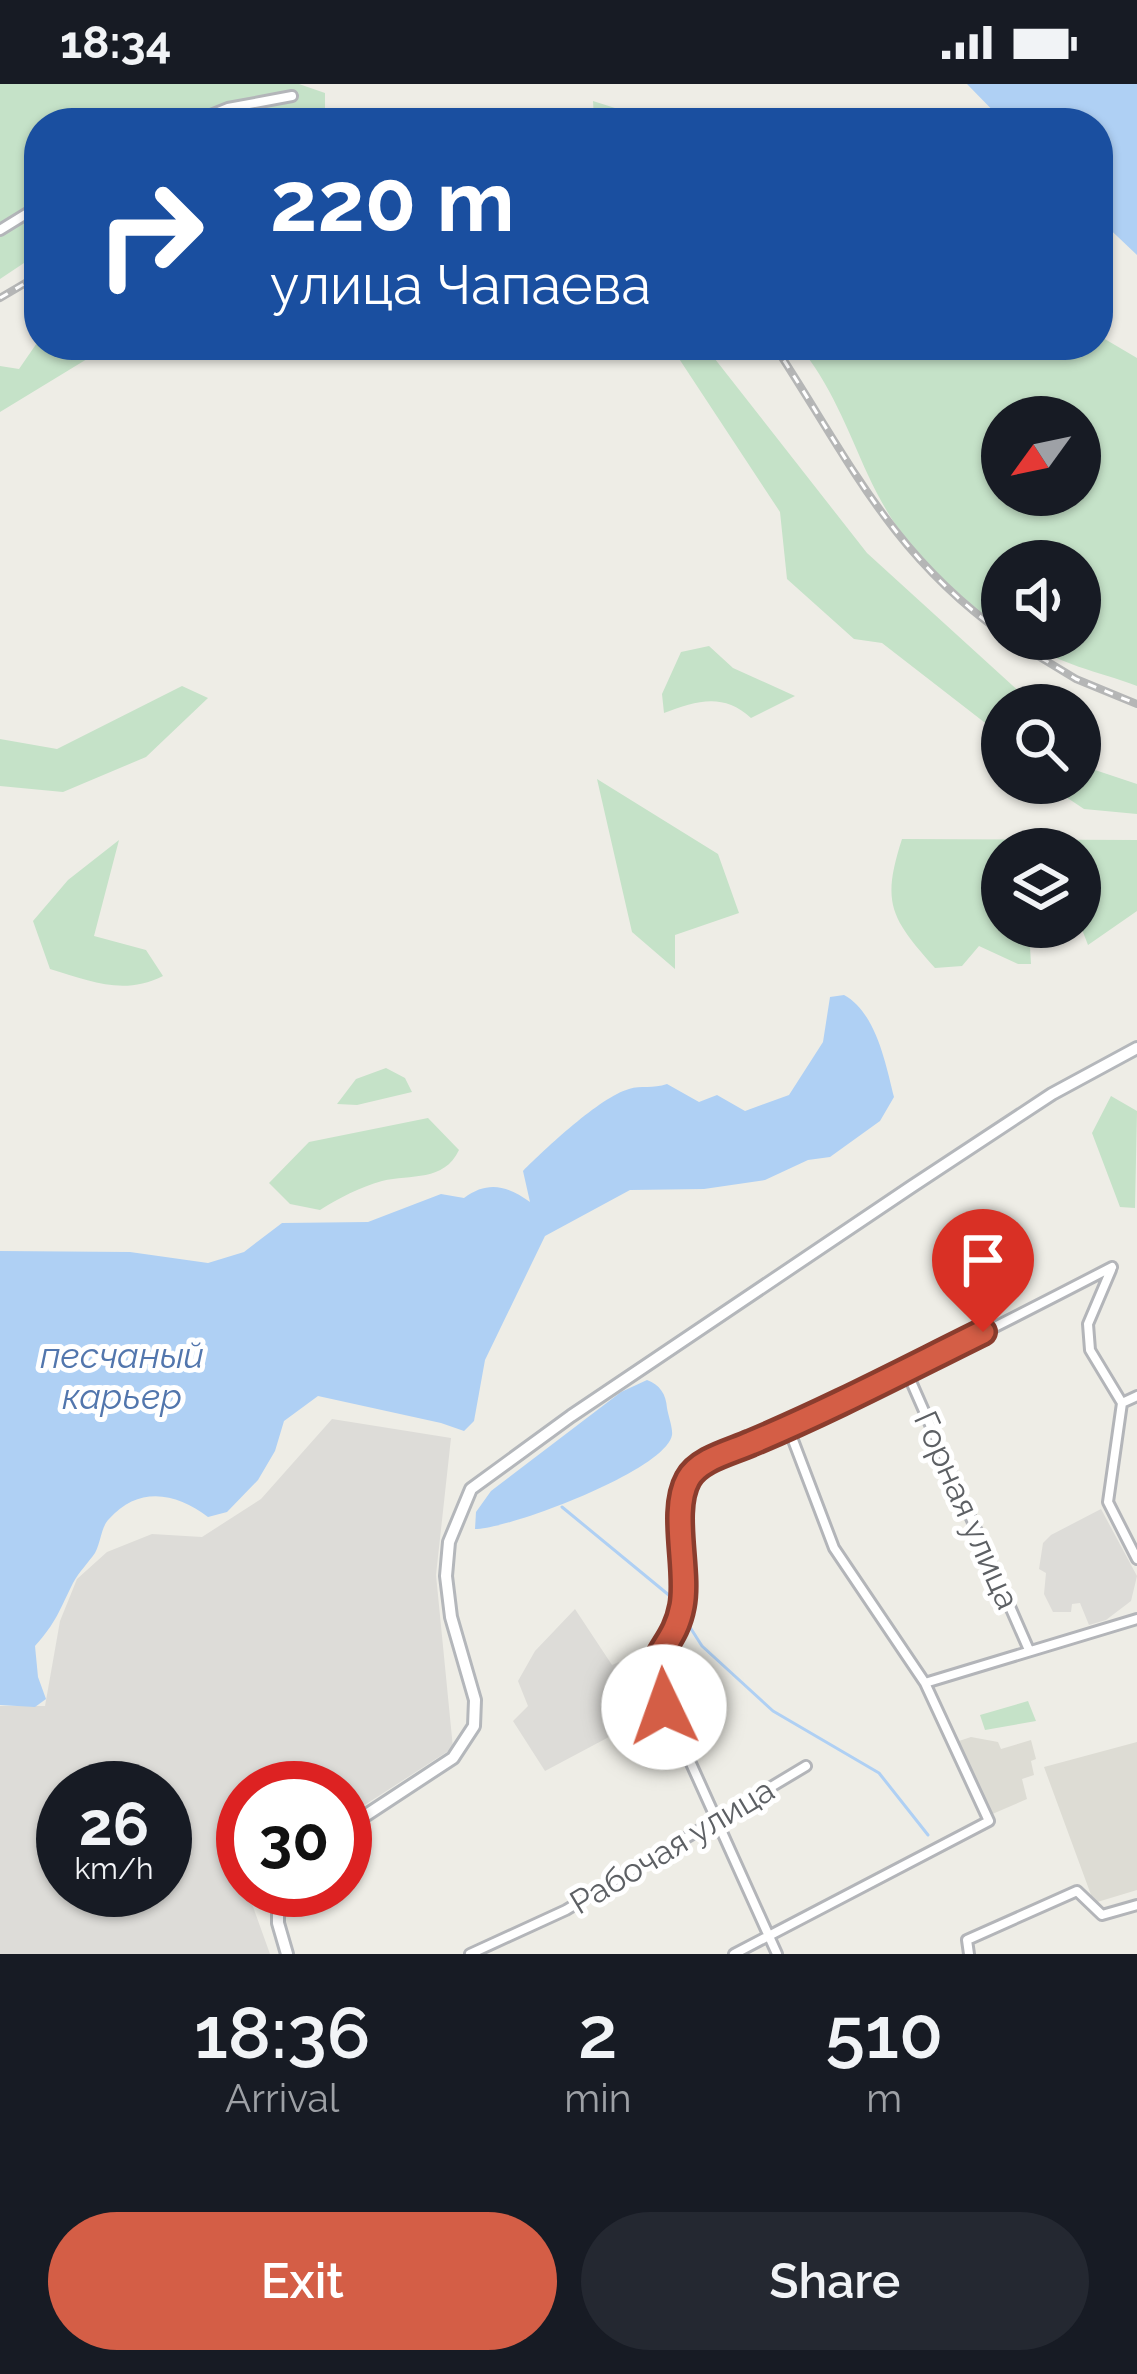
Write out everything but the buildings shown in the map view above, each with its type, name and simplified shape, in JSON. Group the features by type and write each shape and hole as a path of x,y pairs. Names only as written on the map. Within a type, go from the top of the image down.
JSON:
{"street":[{"path":"228,108 292,96"},
{"path":"372,1810 453,1758 474,1726 475,1700 451,1617 446,1576 448,1542 472,1490 571,1416 911,1187 1052,1094 1137,1048"},
{"path":"777,1954 652,1677 682,1608 682,1495 688,1477 703,1463 788,1427 1112,1267 1088,1324 1090,1350 1122,1403 1108,1502 1137,1559"},
{"name":"Горная улица","path":"906,1370 1029,1651"},
{"path":"1122,1403 1137,1396"},
{"path":"734,1954 989,1821 925,1682 834,1548 788,1427"},
{"path":"925,1682 1137,1619"},
{"name":"Рабочая улица","path":"470,1954 566,1910 806,1766"},
{"path":"969,1954 967,1940 1077,1891 1102,1915 1137,1905"},
{"path":"278,1917 287,1954"}],"shaded area":[{"path":"332,1419 451,1438 436,1575 453,1748 372,1800 372,1761 216,1761 216,1917 257,1917 270,1954 0,1954 0,1706 45,1706 60,1621 77,1579 107,1552 152,1534 202,1537 261,1499"},
{"path":"1101,1509 1137,1576 1131,1601 1106,1620 1089,1625 1080,1603 1072,1604 1071,1612 1053,1612 1044,1594 1046,1573 1039,1569 1043,1543 1051,1535"},
{"path":"575,1609 612,1665 619,1662 654,1713 545,1771 513,1721 528,1706 518,1681 535,1651"},
{"path":"971,1737 998,1742 1001,1749 1031,1740 1034,1775 1022,1779 1027,1799 990,1815 956,1742"},
{"path":"1137,1742 1137,1890 1094,1903 1044,1767"}],"green space":[{"path":"0,84 299,84 325,93 325,108 24,108 24,263 0,279"},
{"path":"1113,344 1137,358 1137,686 1062,660 1101,660 1101,540 981,540 981,612 941,580 907,541 879,497 810,360 1113,360"},
{"path":"25,360 85,360 0,412 0,366 19,369"},
{"path":"680,360 716,360 867,553 1011,684 981,684 981,720 882,643 854,639 787,579 780,512"},
{"path":"709,646 733,668 795,696 751,718 720,702 698,702 664,713 662,694 681,652"},
{"path":"182,686 208,698 146,757 63,792 0,786 0,739 57,749"},
{"path":"1101,772 1137,784 1137,814 1084,809 1076,804 1101,804"},
{"path":"597,779 718,854 739,913 675,935 675,969 632,932"},
{"path":"902,839 981,839 981,947 962,966 935,968 900,922 892,880"},
{"path":"119,840 94,936 146,950 163,976 120,986 50,969 33,921 68,880"},
{"path":"1101,840 1137,840 1137,911 1101,936"},
{"path":"983,948 1030,948 1031,964 1018,964"},
{"path":"386,1068 405,1078 412,1092 357,1105 337,1104 356,1079"},
{"path":"1111,1096 1137,1111 1135,1208 1120,1207 1092,1133"},
{"path":"428,1118 459,1150 436,1172 374,1183 320,1210 290,1204 269,1183 309,1142"},
{"path":"1028,1701 1036,1721 985,1730 980,1715"}],"water":[{"path":"967,84 1137,84 1137,255 1113,232 1113,108 990,108"},
{"name":"песчаный карьер","path":"844,995 872,1026 883,1055 894,1097 880,1121 830,1157 808,1160 765,1180 704,1189 630,1190 545,1236 485,1360 474,1421 464,1431 318,1396 284,1421 275,1451 258,1480 227,1512 208,1517 184,1502 158,1496 121,1508 106,1522 95,1553 35,1646 46,1699 35,1707 0,1705 0,1251 130,1252 208,1263 244,1252 282,1223 368,1222 441,1194 464,1198 490,1187 514,1192 530,1202 523,1171 573,1125 617,1094 667,1084 699,1102 717,1095 745,1111 789,1095 823,1042 830,997"},
{"path":"647,1380 664,1394 672,1435 663,1449 584,1495 520,1519 475,1529 476,1512 491,1491 621,1392"}],"waterway":[{"path":"562,1507 670,1596 702,1646 773,1711 879,1773 928,1835"}],"railway":[{"path":"0,298 24,284"},
{"path":"783,360 899,536 981,616"},
{"path":"1045,660 1076,679 1137,704"}],"route":[{"path":"664,1707 652,1677 682,1608 682,1495 688,1477 703,1463 983,1332"}]}
